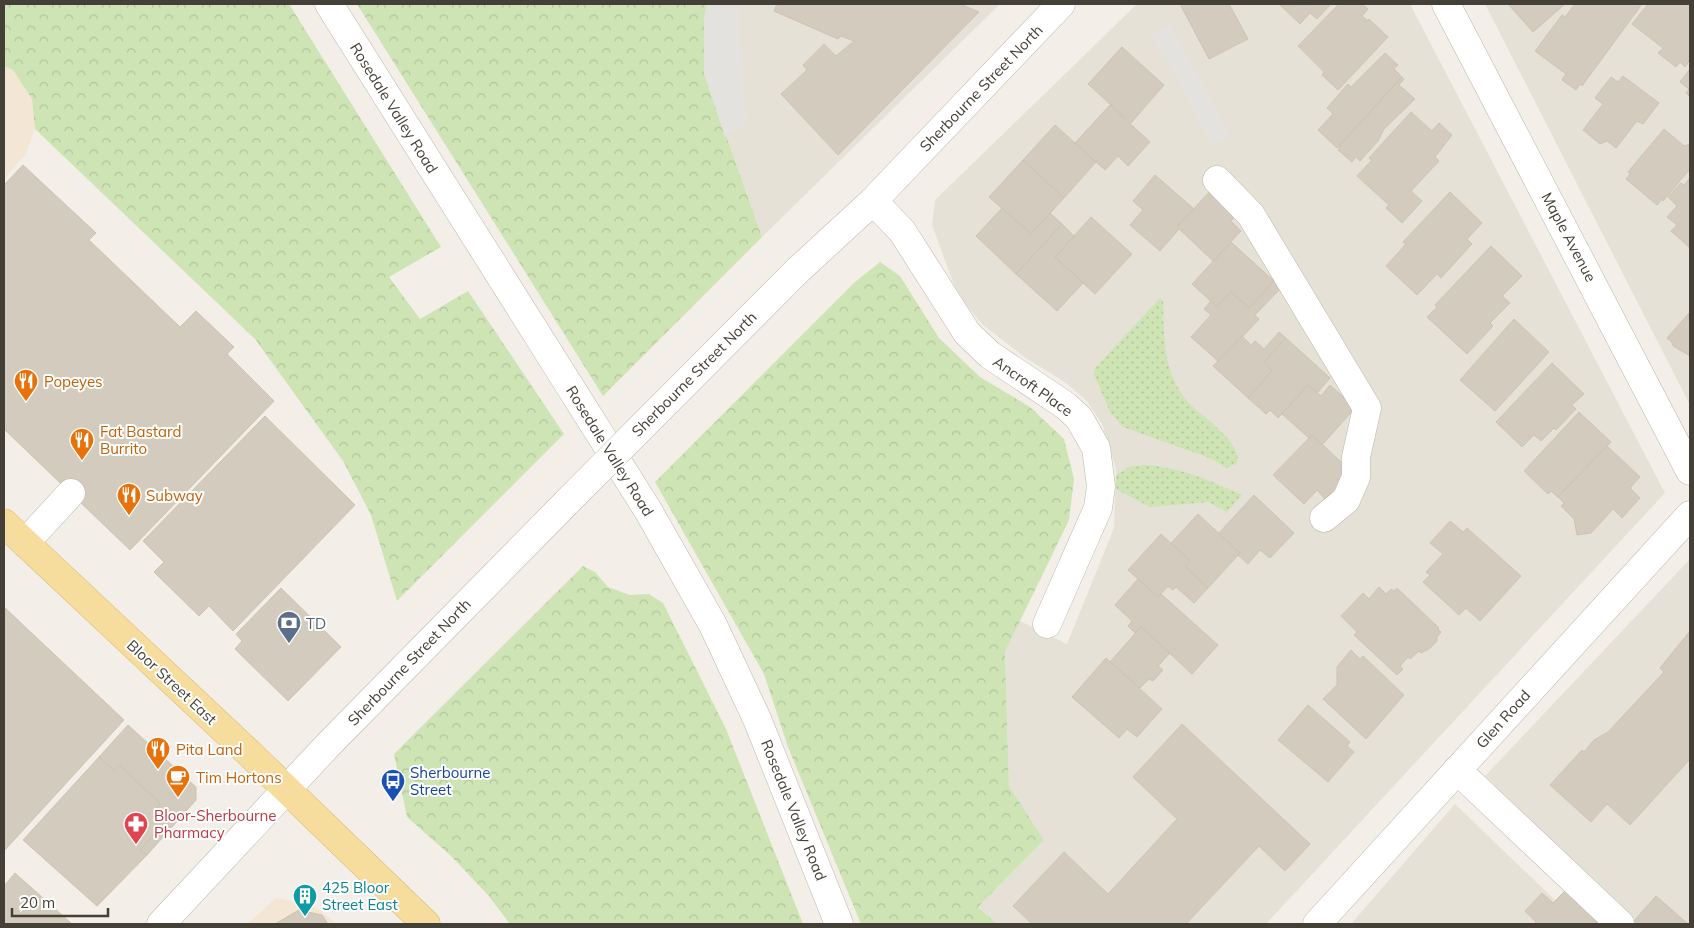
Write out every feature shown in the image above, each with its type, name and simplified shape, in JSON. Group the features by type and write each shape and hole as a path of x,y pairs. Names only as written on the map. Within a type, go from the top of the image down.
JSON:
{"main road":[{"name":"Bloor Street East","path":"4,523 426,924"}],"street":[{"name":"Rosedale Valley Road","path":"329,4 649,512 713,625 757,719 839,924"},
{"name":"Maple Avenue","path":"1446,4 1690,471"},
{"name":"Sherbourne Street North","path":"287,790 433,636 797,271 873,201 1057,5"},
{"path":"1217,180 1251,215 1367,408 1356,457 1356,477 1346,500 1324,518"},
{"name":"Ancroft Place","path":"873,201 902,231 966,333 990,356 1066,406 1079,418 1096,448 1101,486 1098,508 1047,624"},
{"path":"25,543 71,494"},
{"name":"Glen Road","path":"1317,924 1690,515"},
{"path":"1457,770 1620,924"},
{"path":"161,924 287,790"}],"shaded area":[{"path":"707,4 1000,4 762,237 704,73 704,18"},
{"path":"707,4 740,4 738,23 747,122 725,137 704,73 704,18"},
{"path":"1137,4 1410,4 1665,493 1266,924 997,924 978,907 1044,840 1009,786 1005,652 1020,621 1067,644 1114,528 1116,469 1102,424 1087,401 1065,382 1027,359 982,324 966,305 954,285 932,225 935,200"},
{"path":"1485,4 1690,4 1690,405"},
{"path":"1170,24 1231,137 1212,144 1152,34"},
{"path":"4,66 13,70 32,99 35,129 26,154 4,179"},
{"path":"1690,559 1690,924 1640,924 1485,776"},
{"path":"1455,804 1580,924 1351,924"},
{"path":"276,898 312,904 337,924 247,924"}],"green space":[{"path":"4,4 289,4 441,247 389,277 420,319 468,291 564,434 397,601 371,515 343,461 255,339 35,129 32,99 13,70 4,66"},
{"path":"357,4 707,4 704,18 704,73 762,237 603,396"},
{"path":"880,262 900,276 939,338 980,377 1030,407 1064,439 1074,479 1069,520 1005,652 1009,786 1044,840 978,907 997,924 861,924 788,747 764,674 655,482 855,282"},
{"path":"1160,298 1163,301 1167,355 1174,380 1180,392 1189,403 1228,439 1237,456 1237,464 1226,468 1212,459 1123,427 1110,412 1094,375 1095,368"},
{"path":"1148,465 1173,469 1196,476 1242,495 1227,512 1208,502 1150,507 1116,489 1116,475 1131,466"},
{"path":"583,566 595,572 608,587 630,595 649,594 663,603 726,729 803,924 510,924 487,894 451,856 407,817 394,754"}],"building":[{"path":"777,4 960,4 979,12 838,155 781,94 807,70 803,65 824,44 836,56 854,41 841,36 838,39 774,11"},
{"path":"1180,4 1229,4 1248,39 1209,59"},
{"path":"1331,4 1317,19 1310,13 1300,24 1280,5"},
{"path":"1339,4 1362,4 1368,9 1362,16 1368,21 1369,19 1388,37 1338,90 1322,75 1324,72 1298,46"},
{"path":"1508,4 1565,4 1533,32"},
{"path":"1575,4 1642,4 1582,86 1580,84 1576,90 1562,80 1566,74 1535,51 1562,15 1565,17"},
{"path":"1648,4 1690,4 1690,60 1685,67 1680,62 1676,67 1658,53 1663,48 1632,24"},
{"path":"1122,47 1164,85 1131,123 1088,84"},
{"path":"1385,53 1398,65 1394,69 1402,77 1337,148 1318,130 1333,114 1327,108 1348,84 1351,87"},
{"path":"1690,69 1690,97 1686,93 1689,89 1680,82"},
{"path":"1623,76 1659,103 1643,124 1637,121 1616,148 1607,141 1600,144 1583,130 1603,104 1595,98 1611,77 1618,82"},
{"path":"1402,77 1404,79 1399,85 1415,99 1384,129 1378,141 1360,161 1356,157 1352,162 1338,150 1341,144"},
{"path":"1110,105 1150,142 1128,166 1118,156 1105,170 1075,143"},
{"path":"1411,112 1432,131 1439,123 1452,135 1435,157 1439,161 1411,191 1422,201 1402,223 1386,208 1389,205 1357,176 1372,160 1369,158"},
{"path":"1055,125 1096,162 1064,198 1023,160"},
{"path":"1664,129 1684,146 1690,144 1690,169 1663,201 1662,199 1657,205 1626,179 1630,174 1628,172"},
{"path":"1023,160 1064,198 1031,234 989,197"},
{"path":"23,165 96,233 89,240 180,327 196,311 234,347 227,354 274,401 130,550 4,429 4,185"},
{"path":"1155,175 1194,209 1177,227 1179,229 1160,251 1130,225 1143,210 1133,201"},
{"path":"1690,178 1690,248 1671,231 1677,225 1667,217 1677,206 1668,197 1681,183 1684,185"},
{"path":"1213,188 1239,212 1231,221 1241,231 1213,261 1177,227"},
{"path":"1450,192 1482,223 1467,239 1472,244 1441,278 1437,274 1417,295 1386,266 1406,244 1403,242"},
{"path":"1002,208 1031,234 1050,213 1062,224 1016,274 976,236"},
{"path":"1091,217 1132,254 1095,294 1055,257"},
{"path":"1062,224 1074,236 1055,257 1083,283 1057,311 1016,274"},
{"path":"1231,242 1274,281 1249,308 1231,292 1217,307 1192,284"},
{"path":"1491,246 1522,276 1502,296 1510,303 1490,323 1493,326 1467,354 1427,317 1437,307 1435,305"},
{"path":"1274,281 1281,288 1255,315 1259,319 1219,362 1191,337 1211,315 1204,309 1211,301 1217,307 1231,292 1249,308"},
{"path":"1690,312 1690,356 1673,346 1672,342 1667,338"},
{"path":"1514,319 1549,352 1495,411 1460,380"},
{"path":"1279,332 1286,338 1264,362 1272,371 1248,398 1213,366 1242,336 1251,345 1255,341 1264,349"},
{"path":"1286,338 1330,378 1317,393 1308,385 1278,418 1270,410 1266,414 1248,398 1272,371 1264,362"},
{"path":"1552,363 1584,394 1572,405 1576,409 1556,430 1554,428 1541,441 1534,435 1522,447 1496,422"},
{"path":"1308,385 1321,396 1330,385 1355,408 1322,445 1312,435 1309,438 1282,414"},
{"path":"1579,412 1611,442 1558,497 1551,491 1548,494 1524,471"},
{"path":"265,416 355,505 233,631 209,606 199,616 154,572 164,562 143,541"},
{"path":"1312,435 1351,471 1325,499 1317,490 1304,504 1273,475"},
{"path":"1607,446 1640,477 1630,488 1640,498 1622,518 1613,509 1591,533 1577,535 1574,519 1561,506 1564,503 1558,497"},
{"path":"1254,495 1294,533 1270,558 1260,550 1248,564 1238,555 1240,553 1218,534"},
{"path":"1198,514 1240,553 1208,588 1185,566 1190,561 1171,543"},
{"path":"1450,521 1463,532 1467,528 1521,576 1480,621 1466,608 1459,615 1423,582 1430,575 1426,572 1443,554 1430,543"},
{"path":"1161,534 1190,561 1185,566 1208,588 1194,603 1176,587 1173,590 1168,586 1158,597 1128,570"},
{"path":"1138,579 1158,597 1161,594 1218,645 1192,674 1141,627 1135,633 1128,626 1132,621 1115,605"},
{"path":"1379,587 1386,594 1391,589 1394,591 1397,588 1441,632 1437,637 1437,641 1429,649 1421,653 1419,651 1410,659 1408,657 1400,666 1403,669 1397,675 1354,635 1357,632 1341,616 1363,593 1369,599"},
{"name":"TD","path":"281,588 341,647 288,701 235,649 242,641 236,634"},
{"path":"4,607 124,720 4,851"},
{"path":"1141,627 1170,653 1158,666 1163,670 1153,681 1149,679 1140,688 1110,662"},
{"path":"1690,631 1690,759 1630,825 1607,804 1591,822 1550,785 1582,750 1584,752 1594,740 1608,732 1664,672 1660,668"},
{"path":"1351,650 1360,659 1363,656 1404,695 1366,739 1323,699 1337,685 1337,667"},
{"path":"1106,658 1162,709 1137,737 1127,729 1119,738 1072,697"},
{"path":"1308,705 1350,742 1347,746 1354,752 1328,782 1278,740"},
{"path":"1182,724 1310,844 1285,871 1259,846 1186,924 1032,924 1013,906 1064,852 1108,894 1177,819 1133,777"},
{"path":"128,725 196,787 196,800 147,855 140,850 167,820 155,810 160,803 120,766 115,771 99,757"},
{"path":"99,757 115,771 120,766 160,803 155,810 167,820 140,850 147,855 97,906 23,840"},
{"path":"15,873 72,924 4,924 4,886"},
{"path":"1567,889 1602,921 1599,924 1534,924 1536,922 1525,911 1542,893 1553,903"},
{"path":"1656,896 1688,924 1636,924 1633,922"},
{"name":"425 Bloor Street East","path":"299,910 322,915 328,924 275,924"}],"place":[{"name":"Popeyes","path":"26,402"},
{"name":"Fat Bastard Burrito","path":"82,461"},
{"name":"Subway","path":"129,516"},
{"name":"TD","path":"289,644"},
{"name":"Pita Land","path":"158,770"},
{"name":"Tim Hortons","path":"178,798"},
{"name":"Sherbourne Street","path":"393,802"},
{"name":"Bloor-Sherbourne Pharmacy","path":"136,845"},
{"name":"425 Bloor Street East","path":"305,917"}]}
